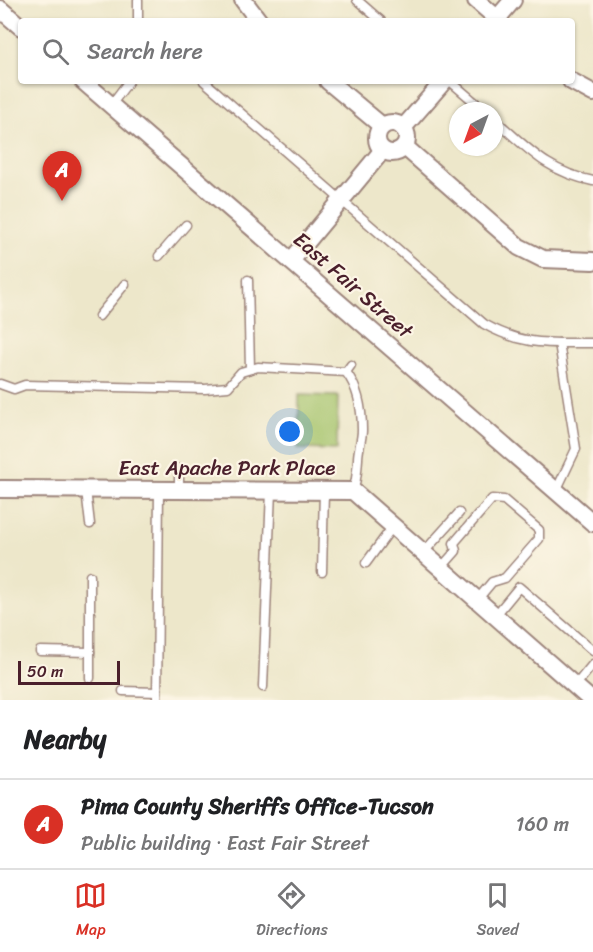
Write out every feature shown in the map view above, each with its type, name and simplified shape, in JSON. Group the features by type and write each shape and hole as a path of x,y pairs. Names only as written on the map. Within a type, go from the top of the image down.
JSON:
{"street":[{"path":"243,0 256,18"},
{"path":"476,0 496,18"},
{"path":"500,18 513,0"},
{"path":"0,9 18,24"},
{"path":"575,83 593,93"},
{"name":"East Fair Street","path":"86,84 593,523"},
{"path":"332,84 382,126"},
{"path":"404,128 441,84"},
{"path":"395,123 404,128 407,138 405,147 401,151 392,154 382,151 376,139 382,126 395,123"},
{"path":"405,147 519,247 543,259 593,261"},
{"path":"291,261 382,151"},
{"name":"East Apache Park Place","path":"0,489 353,491 591,700"}],"lane":[{"path":"138,0 138,18"},
{"path":"357,0 378,18"},
{"path":"111,105 127,84"},
{"path":"207,84 483,324 502,334 536,343 593,343"},
{"path":"454,84 474,102"},
{"path":"503,127 551,167 568,175 593,181"},
{"path":"159,256 186,225"},
{"path":"248,280 250,369"},
{"path":"99,316 125,284"},
{"path":"556,491 576,448 559,343"},
{"path":"0,384 14,389 25,386 205,389 228,387 241,372 258,367 349,369 359,396 363,432 357,479 353,491"},
{"path":"179,469 179,490"},
{"path":"86,490 90,524"},
{"path":"123,691 157,696 159,490"},
{"path":"263,687 271,491"},
{"path":"322,572 324,491"},
{"path":"441,568 456,551 454,543 492,499 504,500 539,530 539,539 505,578 492,582 477,600"},
{"path":"423,553 459,513"},
{"path":"366,563 393,526"},
{"path":"90,576 90,678"},
{"path":"495,616 519,587 593,651"},
{"path":"40,651 90,652"},
{"path":"575,686 593,664"}],"green space":[{"path":"299,395 338,396 337,450 298,449"}],"place":[{"name":"Pima County Sheriffs Office-Tucson","path":"62,201"}]}
